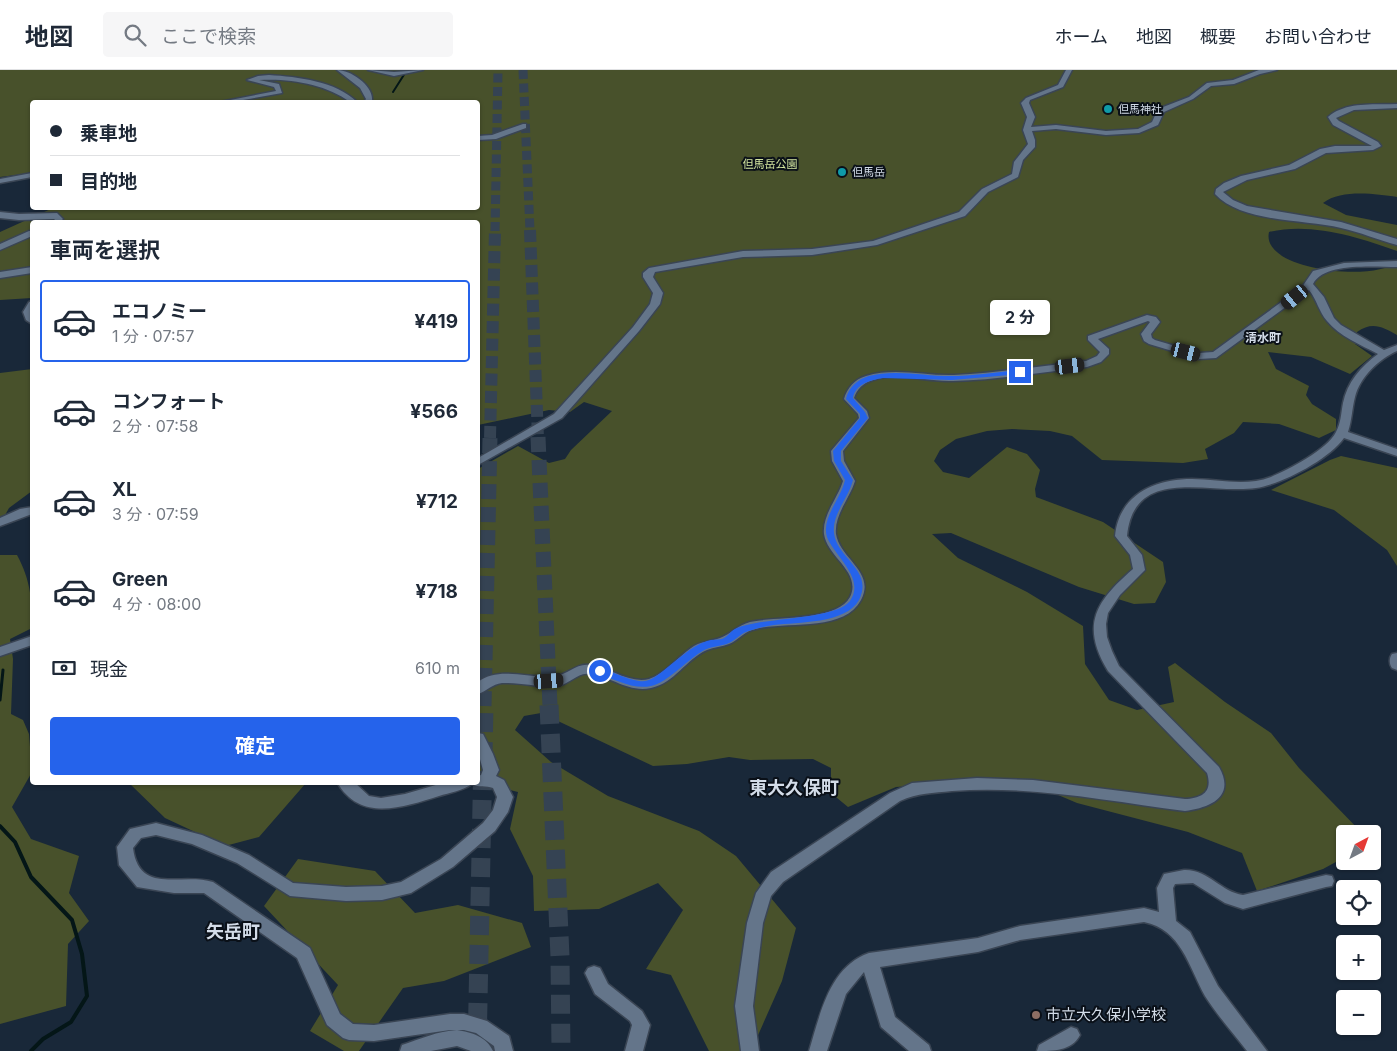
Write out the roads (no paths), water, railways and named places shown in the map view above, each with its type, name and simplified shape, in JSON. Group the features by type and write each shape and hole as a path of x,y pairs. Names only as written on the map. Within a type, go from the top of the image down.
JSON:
{"street":[{"path":"340,70 352,77 368,92 370,100"},
{"path":"371,70 394,74 420,70"},
{"path":"480,461 558,416 584,388 636,329 655,304 658,293 648,277 648,273 652,270 743,254 812,252 874,243 962,214 970,202 985,190 1015,175 1018,160 1031,148 1032,143 1027,130 1027,124 1031,118 1025,103 1028,99 1062,86 1069,70"},
{"path":"1027,130 1038,127 1056,127 1106,133 1139,131 1155,123 1161,111 1191,98 1209,84 1234,82 1259,72 1274,70"},
{"path":"234,100 280,92 277,85 250,80 266,77 326,87 340,92 351,100"},
{"path":"1397,106 1349,110 1337,113 1332,117 1336,123 1377,146 1373,148 1336,148 1322,151 1293,166 1242,179 1223,187 1219,191 1219,194 1224,199 1242,207 1272,215 1340,224 1397,242"},
{"path":"480,138 493,137 523,126"},
{"path":"0,181 30,175"},
{"path":"0,215 19,217 57,216 58,220"},
{"path":"0,247 30,233"},
{"path":"480,688 500,679 539,682 559,680 575,671 588,668 640,685 653,682 697,650 709,643 726,641 739,630 771,622 830,616 844,610 854,602 858,592 857,575 830,535 832,518 846,491 849,480 838,461 837,451 864,418 863,413 849,399 850,393 860,383 870,378 883,376 952,378 983,376 1086,364 1097,361 1104,355 1105,351 1091,338 1147,318 1153,319 1155,322 1146,334 1147,339 1152,342 1182,352 1210,356 1216,355 1285,305 1308,284 1311,278 1322,271 1350,266 1397,264"},
{"path":"1377,265 1397,271"},
{"path":"0,275 30,270"},
{"path":"1308,284 1321,299 1330,318 1338,327 1383,353"},
{"path":"750,1051 744,1006 755,923 764,893 777,877 895,797 912,789 977,784 1033,786 1184,805 1197,804 1212,797 1217,790 1217,778 1214,771 1113,668 1103,649 1098,627 1103,606 1118,588 1139,570 1136,555 1121,536 1122,520 1137,498 1158,485 1182,481 1254,486 1275,479 1326,450 1341,433 1353,388 1383,353 1397,348"},
{"path":"1341,433 1397,453"},
{"path":"0,522 30,511"},
{"path":"0,652 30,641"},
{"path":"1397,657 1397,665"},
{"path":"480,742 491,770 482,780 500,784 505,797 500,812 489,827 447,863 406,888 382,893 346,894 290,889 243,860 196,839 156,829 136,833 124,847 127,865 144,882 174,887 207,887 304,953 333,1020 349,1032 374,1033 450,1022 464,1022 481,1027 503,1042 504,1051"},
{"path":"347,785 359,796 372,803 396,802 456,785"},
{"path":"1168,924 1165,888 1170,879 1189,876 1198,878 1235,902 1243,902 1326,881"},
{"path":"818,1051 839,986 854,968 870,960 978,945 1020,933 1144,915 1154,917 1168,924 1184,937 1212,991 1258,1051"},
{"path":"870,960 888,1021 922,1051"},
{"path":"594,973 601,990 636,1016 641,1025 634,1051"},
{"path":"1046,1051 1072,1035"},
{"path":"409,1051 447,1037 464,1040 484,1051"}],"waterway":[{"path":"393,92 407,70"},
{"path":"0,700 3,670"},
{"path":"0,826 15,842 31,877 72,920 82,954 87,996 71,1022 43,1039 31,1051"}],"tunnel":[{"path":"495,231 498,70"},
{"path":"523,70 530,231"},
{"path":"490,438 495,230"},
{"path":"530,230 538,438"},
{"path":"484,706 490,437"},
{"path":"538,437 550,706"},
{"path":"477,1051 484,705"},
{"path":"549,705 560,957 561,1051"}],"place":[{"name":"但馬神社","path":"1108,109"},
{"name":"但馬岳","path":"842,172"},
{"name":"市立大久保小学校","path":"1036,1015"}],"district":[{"name":"清水町","path":"1263,338"},
{"name":"東大久保町","path":"794,788"},
{"name":"矢岳町","path":"233,932"}],"park label":[{"name":"但馬岳公園","path":"770,164"}]}
